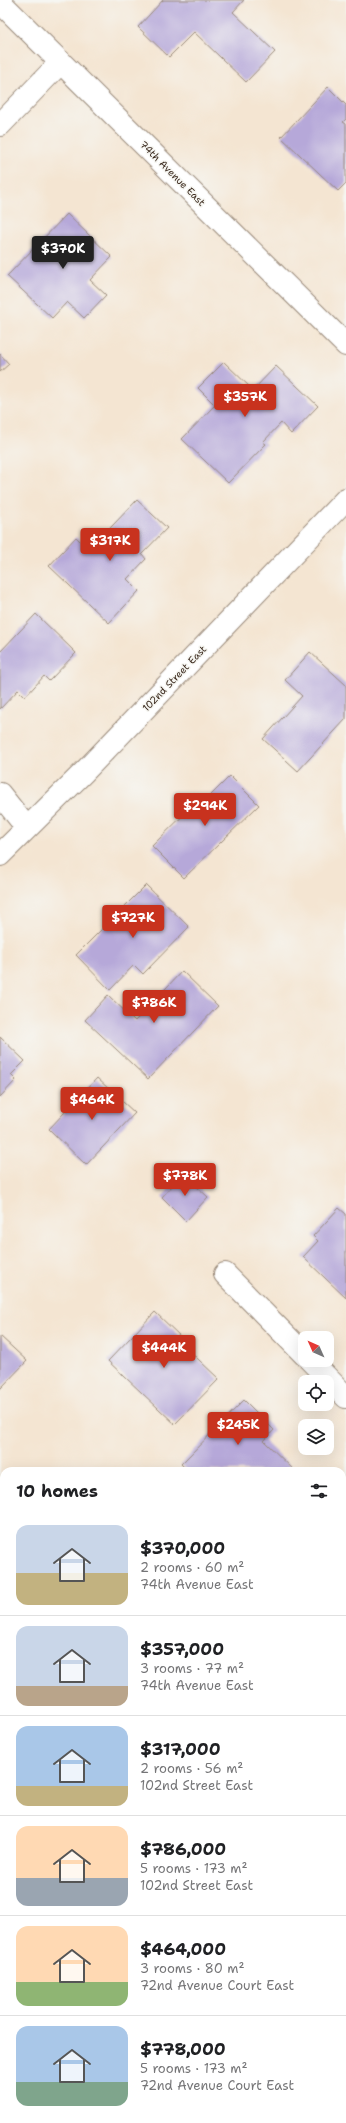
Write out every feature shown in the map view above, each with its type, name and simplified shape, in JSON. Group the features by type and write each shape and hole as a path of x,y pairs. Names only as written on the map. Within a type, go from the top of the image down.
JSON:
{"street":[{"name":"74th Avenue East","path":"0,2 346,345"},
{"path":"0,125 61,62"},
{"name":"102nd Street East","path":"0,855 89,766 346,499"},
{"path":"0,794 27,828"},
{"path":"225,1274 298,1348"},
{"path":"317,1367 346,1397"}],"building":[{"path":"163,0 244,0 233,12 275,52 246,82 194,32 169,57 138,27"},
{"path":"328,87 346,105 346,119 343,122 346,124 346,183 338,191 281,137"},
{"path":"67,214 112,257 90,280 106,295 84,318 67,302 52,318 7,276"},
{"path":"0,354 9,364 0,372"},
{"path":"224,362 253,390 276,366 318,406 291,434 281,423 263,442 266,444 228,483 182,439 215,405 198,388"},
{"path":"137,500 167,528 142,554 146,559 127,579 139,591 109,623 49,566 76,537 89,550"},
{"path":"36,614 76,653 49,681 44,676 25,697 18,690 0,709 0,652"},
{"path":"310,652 346,685 346,719 298,771 263,739 302,696 285,680"},
{"path":"230,776 259,805 184,878 152,846 203,796 206,800"},
{"path":"146,885 189,927 143,974 134,965 110,990 76,955"},
{"path":"182,971 218,1006 148,1079 85,1020 108,995 135,1021"},
{"path":"0,1037 25,1061 11,1075 16,1080 0,1097"},
{"path":"97,1078 135,1113 86,1165 49,1129"},
{"path":"183,1174 208,1197 186,1221 162,1197"},
{"path":"339,1208 346,1214 346,1298 303,1257 318,1241 313,1236"},
{"path":"155,1312 183,1339 180,1342 219,1379 175,1424 108,1361"},
{"path":"0,1336 27,1361 0,1389"},
{"path":"244,1400 274,1430 264,1441 291,1467 184,1467 181,1464"}]}
